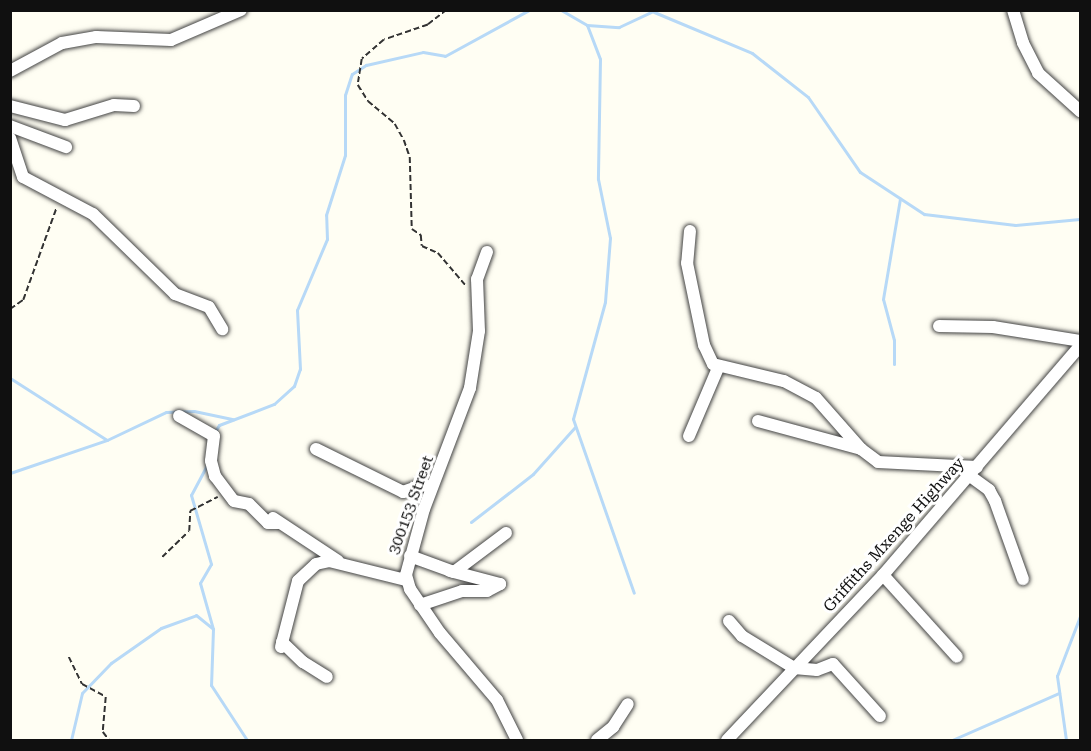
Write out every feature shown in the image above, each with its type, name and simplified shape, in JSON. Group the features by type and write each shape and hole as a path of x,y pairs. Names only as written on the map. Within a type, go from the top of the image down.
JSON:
{"street":[{"path":"10,71 62,43 96,37 171,40 241,10"},
{"path":"1013,10 1023,44 1038,73 1054,91 1080,111"},
{"path":"10,106 64,120 114,105 134,106"},
{"path":"10,126 66,147"},
{"path":"10,138 23,177 52,191 102,221 175,294 209,307 222,329"},
{"path":"690,231 687,263 704,345 718,368 784,381 816,398 861,449 878,462 974,472 995,501 1023,579"},
{"name":"300153 Street","path":"487,252 478,272 479,331 470,388 432,487 410,556 406,580 420,605 497,700 517,741"},
{"path":"939,326 993,327 1080,344"},
{"name":"Griffiths Mxenge Highway","path":"727,741 883,575 974,472 1080,344"},
{"path":"689,436 718,368"},
{"path":"179,416 214,436 211,463 218,480 234,501 249,504 268,523 275,520 345,565"},
{"path":"758,421 861,449"},
{"path":"316,449 403,492 422,485 432,487"},
{"path":"450,571 472,562 506,532"},
{"path":"410,556 450,571 500,584 487,591 447,594 420,605"},
{"path":"327,677 303,662 282,644 295,589 305,571 323,561 406,580"},
{"path":"883,575 957,657"},
{"path":"729,621 742,636 794,668 817,670 833,664 880,716"},
{"path":"597,741 613,726 628,704"}],"path":[{"path":"447,10 428,25 384,40 362,58 358,85 368,101 395,124 404,140 410,157 412,229 421,235 422,246 438,253 463,286 477,289"},
{"path":"10,309 22,300 47,238 58,205 52,191"},
{"path":"162,557 189,531 190,511 225,494 218,480"},
{"path":"69,657 82,684 106,697 103,732 109,741"}],"waterway":[{"path":"214,433 219,425 274,404 294,386 300,369 297,310 327,239 326,215 345,155 345,95 352,74 366,65 423,52 445,56 529,10"},
{"path":"561,10 587,25 619,27 654,11"},
{"path":"654,12 752,53 808,97 860,172 924,214 1015,225 1080,219"},
{"path":"587,25 600,59 598,179 610,238 605,302 573,419 634,593"},
{"path":"894,364 894,340 883,299 900,198"},
{"path":"10,378 107,440"},
{"path":"10,473 107,440 166,412 194,411 233,419"},
{"path":"471,522 533,474 575,427"},
{"path":"207,465 191,495 211,564 200,583 213,629 211,685 247,740"},
{"path":"71,740 82,693 111,663 161,628 196,615 213,629"},
{"path":"1066,740 1057,676 1080,616"},
{"path":"952,740 1059,693"}]}
